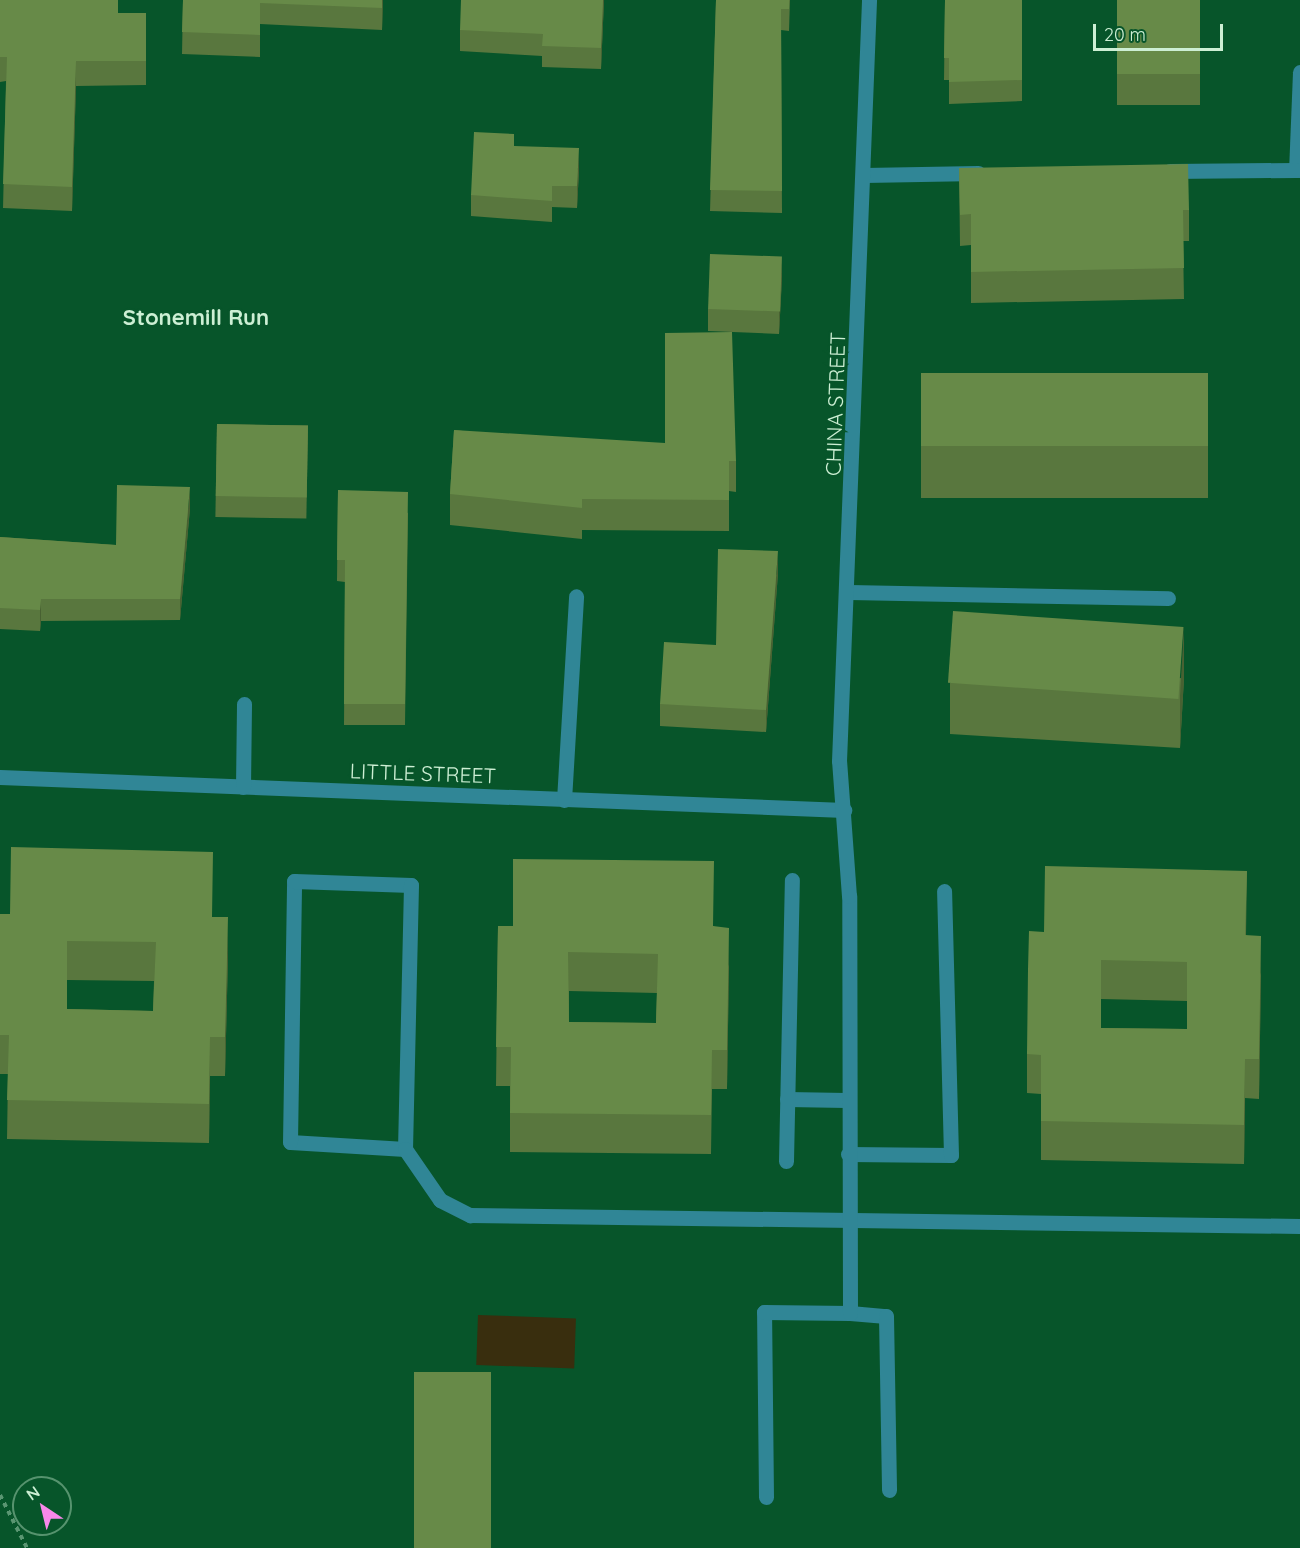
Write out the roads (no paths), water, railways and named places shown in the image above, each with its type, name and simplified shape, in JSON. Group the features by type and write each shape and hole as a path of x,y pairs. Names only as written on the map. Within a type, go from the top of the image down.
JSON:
{"street":[{"name":"CHINA STREET","path":"850,1313 851,1216 846,1100 849,896 839,761 849,592 869,0"},
{"path":"1152,171 1298,170 1300,72"},
{"path":"864,175 996,173"},
{"path":"849,592 1168,598"},
{"path":"564,800 576,596"},
{"path":"243,787 244,704"},
{"name":"LITTLE STREET","path":"0,777 844,810"},
{"path":"786,1161 792,880"},
{"path":"405,1149 290,1142 294,881 411,885 405,1149 440,1200 470,1215 851,1216 1300,1226"},
{"path":"848,1154 951,1155 944,891"},
{"path":"787,1099 846,1100"},
{"path":"766,1497 764,1312 850,1313 886,1316 889,1490"}],"district":[{"name":"Stonemill Run","path":"196,318"}]}
